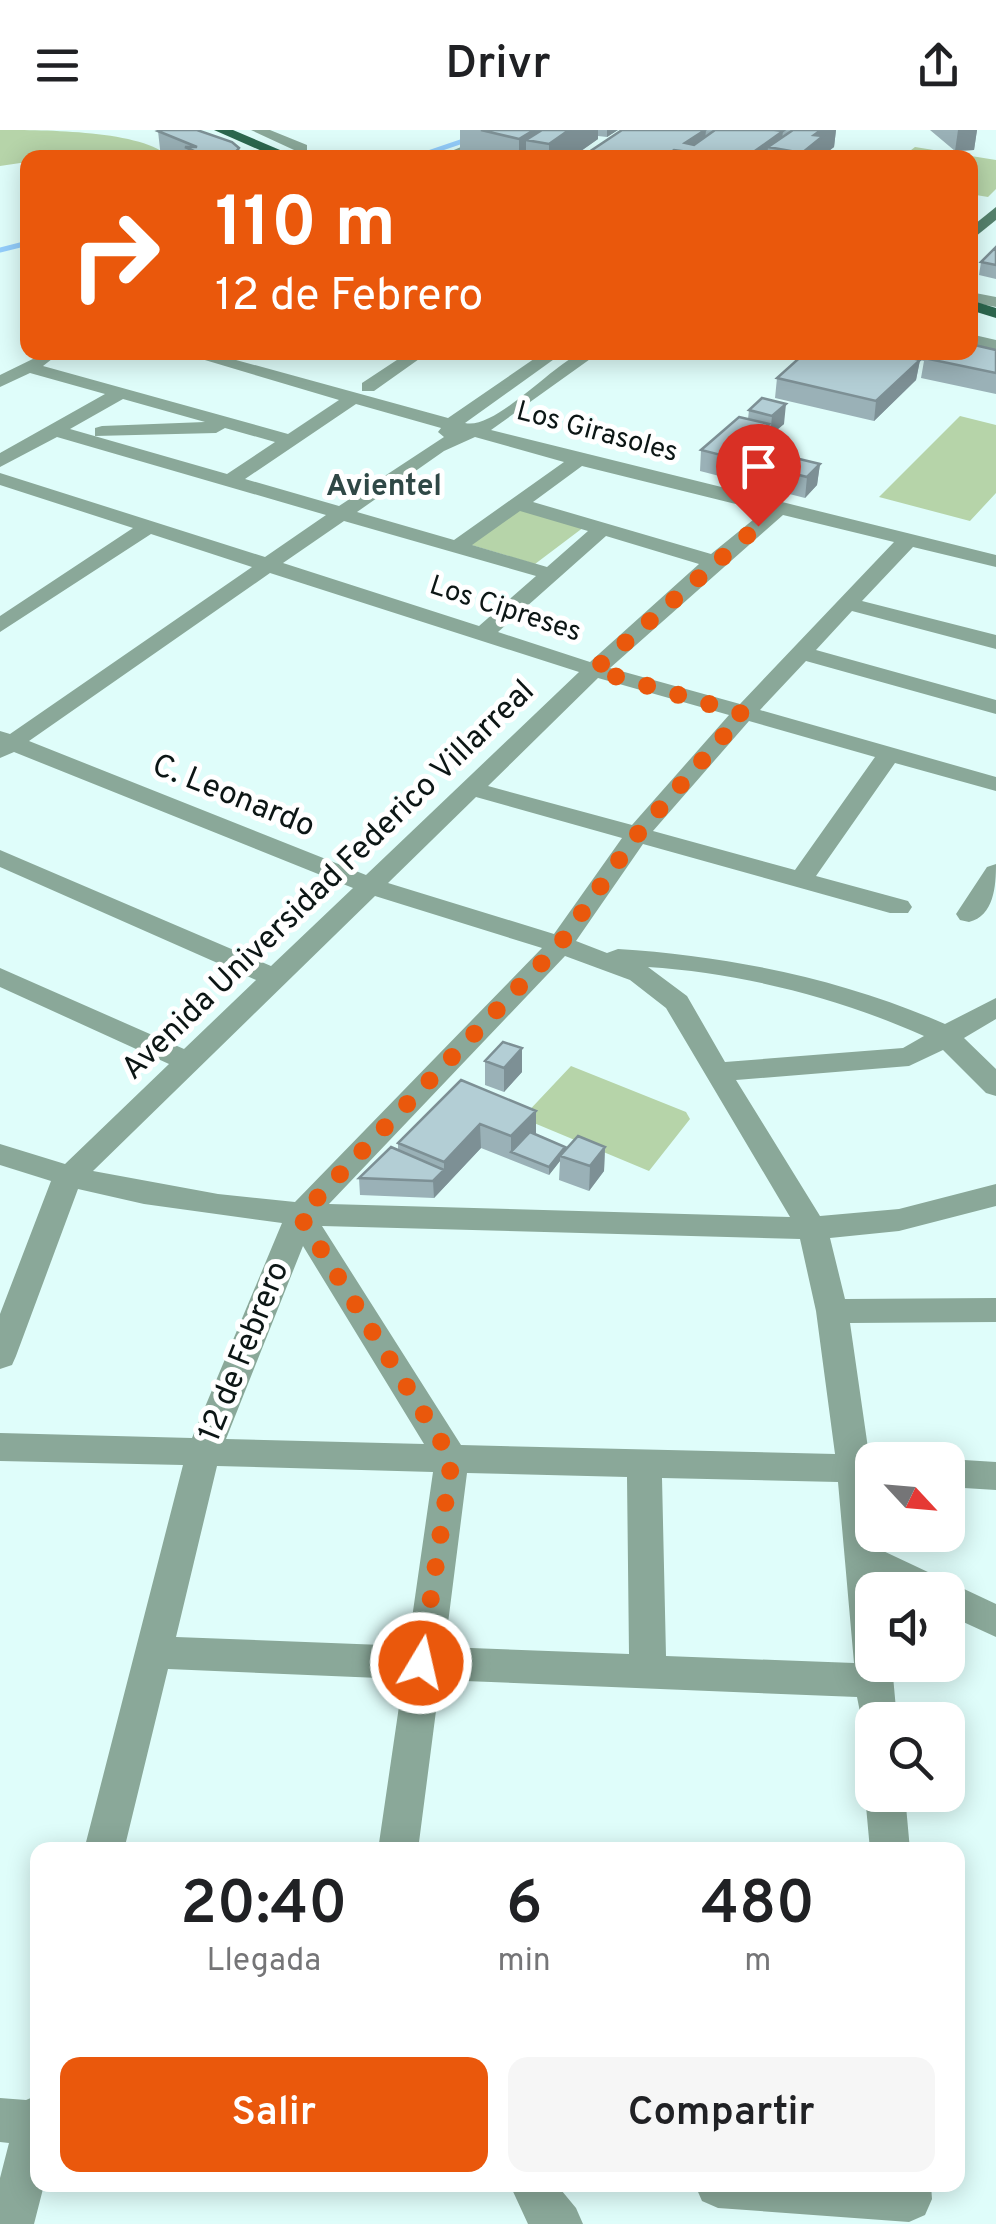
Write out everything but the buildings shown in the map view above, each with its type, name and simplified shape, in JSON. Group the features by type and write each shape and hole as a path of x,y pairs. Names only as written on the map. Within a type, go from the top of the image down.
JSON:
{"main road":[{"path":"221,130 272,150"},
{"path":"204,136 239,150"}],"street":[{"path":"259,130 302,150"},
{"path":"463,150 514,130"},
{"path":"0,382 39,360"},
{"name":"Los Girasoles","path":"218,360 489,426 579,460 987,558"},
{"path":"259,360 362,392"},
{"path":"232,479 409,360"},
{"path":"437,447 460,418 544,360"},
{"path":"4,744 437,447 489,426 581,360"},
{"path":"28,366 290,440"},
{"path":"0,462 120,393"},
{"path":"54,430 165,431 234,424"},
{"path":"54,430 550,574"},
{"path":"458,546 579,460"},
{"name":"Los Cipreses","path":"0,480 594,670 996,784"},
{"path":"515,503 714,562"},
{"name":"Avenida Universidad Federico Villarreal","path":"0,1356 67,1179 594,670 781,507"},
{"path":"0,626 150,526"},
{"path":"483,634 601,530"},
{"path":"987,558 996,536"},
{"name":"12 de Febrero","path":"106,1842 203,1454 300,1216 560,944 636,836 743,714 909,539"},
{"path":"848,604 996,642"},
{"path":"802,653 996,708"},
{"name":"C. Leonardo","path":"4,744 370,886 560,944 640,974 677,1002 813,1229 858,1442"},
{"path":"801,880 888,756"},
{"path":"473,789 899,907"},
{"path":"0,858 274,978"},
{"path":"969,914 994,880"},
{"path":"590,956 696,962 874,1004 945,1034 996,1086"},
{"path":"0,977 188,1062"},
{"path":"718,1072 909,1057 996,1007"},
{"path":"0,1154 67,1179"},
{"path":"0,1178 67,1179 300,1216 813,1229 963,1207 996,1195"},
{"path":"300,1216 452,1459 399,1842"},
{"path":"832,1312 996,1310"},
{"path":"0,1447 855,1469"},
{"path":"644,1464 648,1672"},
{"path":"965,1474 996,1476"},
{"name":"C. Leonardo","path":"862,1552 863,1572"},
{"path":"862,1557 893,1572"},
{"path":"965,1606 996,1621"},
{"path":"153,1652 648,1672 855,1669"},
{"path":"887,1812 889,1842"},
{"path":"0,2120 30,2121"},
{"path":"11,2224 30,2149"},
{"path":"537,2192 543,2207 560,2224"}],"green space":[{"path":"0,130 117,137 158,150 20,150 20,163 0,166"},
{"path":"978,157 996,160 996,189 988,197 978,195"},
{"path":"960,416 996,425 996,493 970,521 879,497"},
{"path":"518,507 584,527 535,564 468,544"},
{"path":"571,1066 686,1112 690,1119 649,1171 522,1118"}],"waterway":[{"path":"437,150 469,139"},
{"path":"0,250 20,245"}],"district":[{"name":"Avientel","path":"384,487"}],"route":[{"path":"421,1663 452,1459 300,1216 560,944 636,836 743,714 594,670 758,526"}]}
